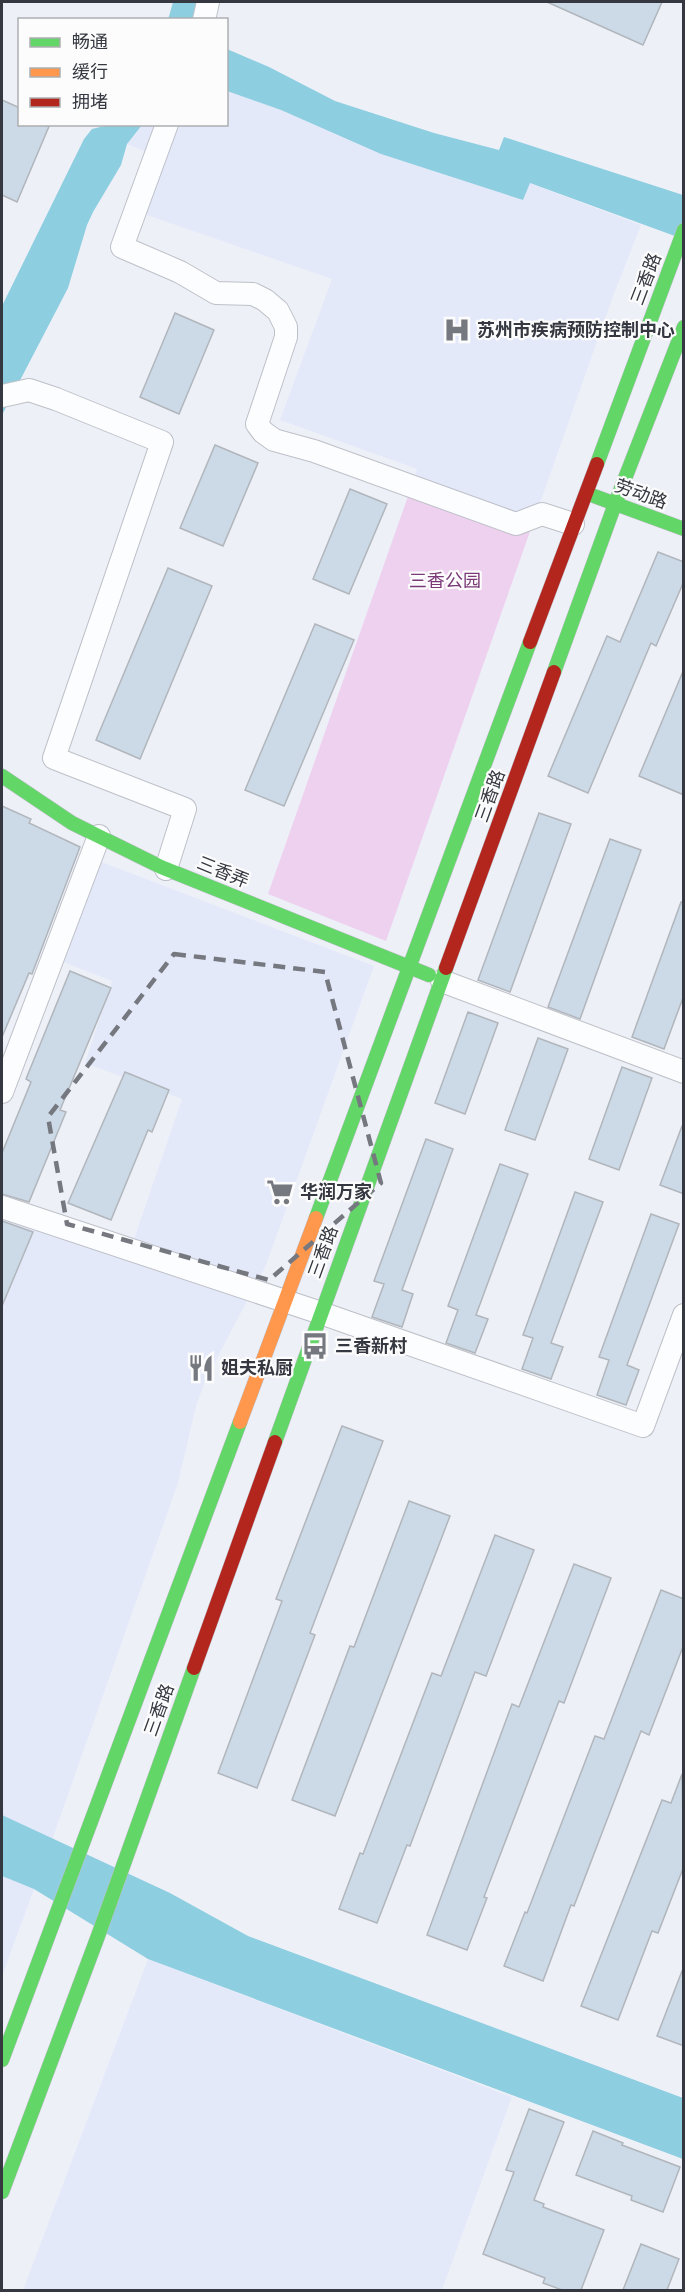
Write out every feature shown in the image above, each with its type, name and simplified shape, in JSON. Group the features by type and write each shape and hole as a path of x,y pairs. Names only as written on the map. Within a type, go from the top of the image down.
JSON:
{"main road":[{"name":"三香路","path":"2,2060 681,236"},
{"name":"三香路","path":"2,2192 98,1936 321,1313 615,504 684,327"},
{"name":"劳动路","path":"585,493 684,530"},
{"name":"三香弄","path":"2,776 72,823 166,869 442,981"}],"street":[{"path":"204,18 208,2"},
{"path":"166,126 122,248 180,272 216,293 253,294 278,311 286,327 286,337 256,424 263,432 274,440 314,451 516,524 542,514 573,524"},
{"path":"2,396 29,390 162,442 54,758 185,809 166,869"},
{"path":"2,1092 99,836"},
{"path":"442,981 684,1072"},
{"path":"2,1207 321,1313 643,1426 684,1315"}],"highlighted area":[{"path":"174,954 325,972 381,1183 269,1280 67,1224 48,1117"}],"shaded area":[{"name":"苏州市疾病预防控制中心","path":"228,91 281,110 381,154 523,200 529,183 641,225 612,299 533,523 413,482 417,469 280,420 332,279 144,214 164,159 127,144 141,126 228,126"},
{"path":"99,861 374,966 266,1265 206,1379 196,1406 178,1483 52,1840 2,1815 2,1203 131,1248 182,1099 85,1063 112,981 58,960"},
{"path":"2,1876 34,1889 2,1976"},
{"path":"148,1959 512,2097 442,2290 23,2290"}],"green space":[{"name":"三香公园","path":"413,482 533,523 386,941 268,894"}],"water":[{"path":"173,2 199,2 196,18 169,18"},
{"path":"228,49 269,67 335,101 434,133 499,150 504,137 683,195 683,239 530,183 523,200 381,154 281,110 228,91"},
{"path":"104,126 141,126 127,144 121,165 93,212 68,288 2,415 2,306 84,139 92,129"},
{"path":"2,1815 170,1893 248,1936 683,2098 683,2159 148,1959 34,1889 2,1876"}],"building":[{"path":"547,2 662,2 643,45"},
{"path":"2,100 18,107 18,126 49,126 17,202 2,195"},
{"path":"175,313 214,330 179,414 140,397"},
{"path":"215,445 258,463 223,546 180,528"},
{"path":"350,489 387,504 349,594 313,579"},
{"path":"658,552 684,562 684,581 656,646 651,643 588,793 548,776 607,636 620,642"},
{"path":"168,568 212,586 140,759 96,740"},
{"path":"315,624 354,640 284,806 245,790"},
{"path":"684,669 684,795 639,776"},
{"path":"2,806 31,819 29,823 80,847 32,974 29,973 2,1037"},
{"path":"539,813 571,824 510,992 478,980"},
{"path":"610,839 641,850 580,1019 548,1007"},
{"path":"681,902 684,902 684,995 664,1049 632,1037"},
{"path":"70,971 111,988 60,1110 66,1112 29,1202 2,1194 2,1153 31,1082 26,1079"},
{"path":"468,1012 498,1023 465,1114 435,1103"},
{"path":"538,1038 568,1049 535,1140 505,1130"},
{"path":"622,1067 652,1078 619,1170 589,1159"},
{"path":"125,1072 169,1090 152,1132 148,1130 111,1220 68,1203"},
{"path":"682,1126 684,1126 684,1194 660,1185"},
{"path":"426,1139 453,1149 402,1290 413,1294 402,1327 372,1317 384,1284 374,1281"},
{"path":"500,1164 528,1174 476,1315 488,1319 475,1353 446,1343 458,1310 448,1306"},
{"path":"575,1192 603,1202 551,1343 563,1347 551,1379 522,1369 533,1338 523,1335"},
{"path":"651,1214 679,1224 627,1365 639,1370 626,1405 597,1395 609,1360 599,1357"},
{"path":"2,1221 33,1232 2,1306"},
{"path":"342,1426 383,1441 310,1633 315,1635 257,1788 218,1773 282,1601 276,1599"},
{"path":"409,1501 450,1516 335,1816 292,1800 350,1646 354,1647"},
{"path":"495,1535 534,1550 486,1676 475,1672 410,1846 407,1845 377,1923 339,1909 360,1853 363,1854 432,1673 441,1676"},
{"path":"574,1564 611,1578 564,1703 559,1701 484,1897 487,1898 467,1950 427,1935 512,1704 519,1707"},
{"path":"661,1590 684,1599 684,1644 649,1735 641,1731 543,1981 504,1966 525,1912 527,1913 595,1736 604,1739"},
{"path":"682,1774 684,1866 658,1933 652,1931 618,2020 581,2006 662,1800 671,1803"},
{"path":"682,1971 684,1971 684,2046 657,2036"},
{"path":"529,2109 564,2122 534,2200 544,2204 543,2207 604,2230 581,2290 562,2290 543,2283 545,2278 483,2254 514,2172 506,2170"},
{"path":"593,2131 623,2143 622,2145 680,2167 663,2212 631,2200 632,2196 576,2175"},
{"path":"641,2244 679,2259 667,2290 623,2290"}],"traffic: fast":[{"path":"597,464 684,230"},
{"path":"554,672 615,504 684,327"},
{"path":"594,496 684,529"},
{"path":"316,1218 530,642"},
{"path":"2,776 72,823 161,867 429,975"},
{"path":"275,1442 446,968"},
{"path":"2,2060 240,1422"},
{"path":"2,2192 98,1936 194,1668"}],"traffic: slow":[{"path":"240,1422 316,1218"}],"traffic: jam":[{"path":"530,642 597,464"},
{"path":"446,968 554,672"},
{"path":"194,1668 275,1442"}],"place":[{"name":"苏州市疾病预防控制中心","path":"457,330"},
{"name":"华润万家","path":"280,1192"},
{"name":"三香新村","path":"315,1346"},
{"name":"姐夫私厨","path":"201,1368"}]}
